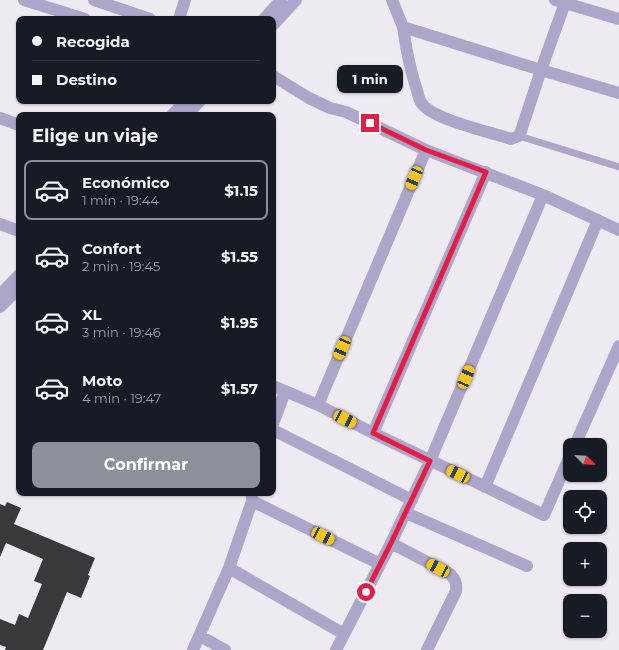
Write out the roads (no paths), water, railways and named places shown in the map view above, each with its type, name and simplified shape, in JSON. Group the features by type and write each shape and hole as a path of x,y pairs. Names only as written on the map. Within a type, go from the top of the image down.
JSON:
{"street":[{"path":"24,0 75,16"},
{"path":"94,0 141,16"},
{"path":"180,16 185,0"},
{"path":"267,16 281,0"},
{"path":"276,22 296,0"},
{"path":"392,0 403,27 408,56 421,104 430,111 444,118 512,139 519,136 562,1 619,19"},
{"path":"403,27 619,93"},
{"path":"276,78 309,98 330,108 346,112 426,150 543,195 619,230"},
{"path":"175,112 183,104"},
{"path":"189,112 197,104"},
{"path":"0,118 16,124"},
{"path":"318,405 426,150"},
{"path":"373,433 486,172"},
{"path":"336,650 406,513 430,461 543,195"},
{"path":"485,487 598,220"},
{"path":"0,224 16,230"},
{"path":"0,295 16,278"},
{"path":"0,307 16,291"},
{"path":"578,438 619,346"},
{"path":"276,388 318,405 430,461 544,515 563,472"},
{"path":"276,416 285,392"},
{"path":"276,432 412,500"},
{"path":"193,650 229,568 252,497 380,564"},
{"path":"406,513 527,566"},
{"path":"391,543 450,574 455,579 457,586 456,591 427,650"},
{"path":"229,568 344,634"},
{"path":"200,636 225,650"}],"lane":[{"path":"519,136 619,167"}]}
